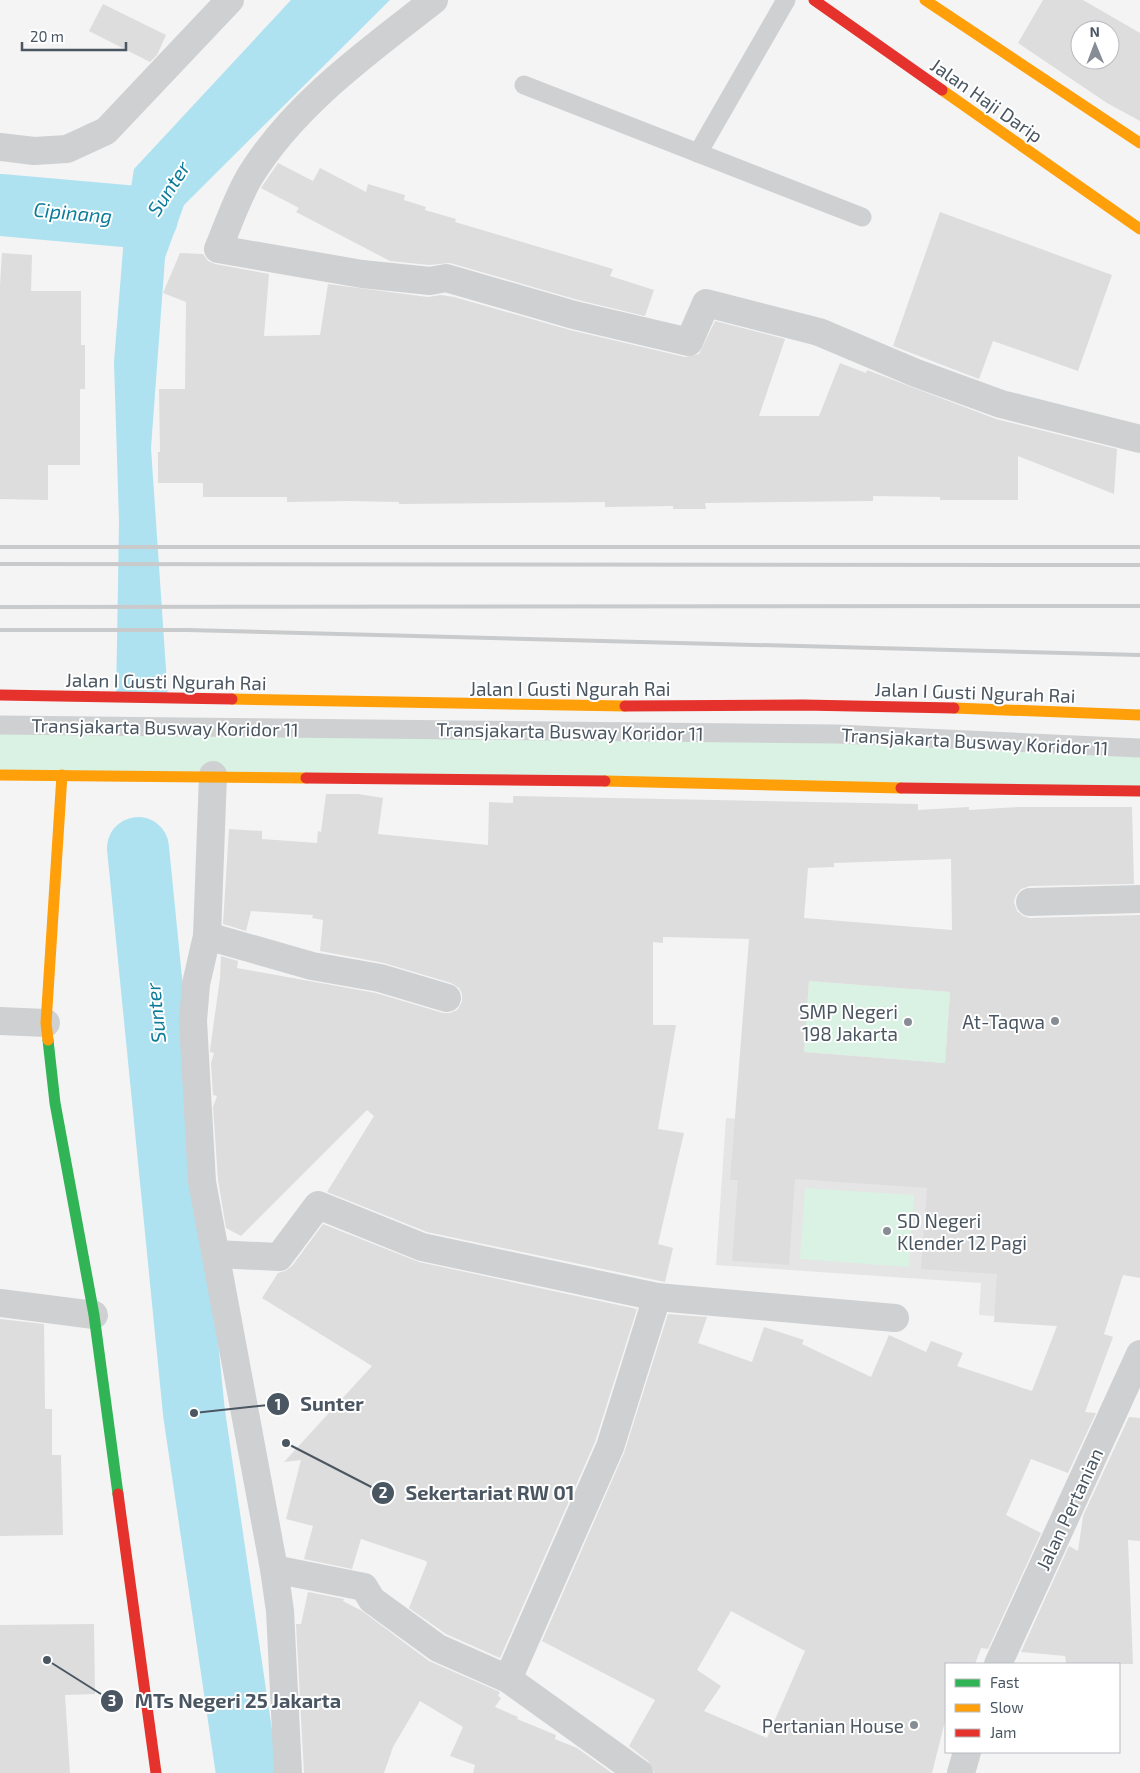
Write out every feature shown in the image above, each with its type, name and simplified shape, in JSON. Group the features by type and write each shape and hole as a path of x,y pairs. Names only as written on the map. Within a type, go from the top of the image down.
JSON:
{"main road":[{"name":"Jalan Haji Darip","path":"814,0 1140,229"},
{"path":"925,0 1140,143"},
{"name":"Jalan I Gusti Ngurah Rai","path":"0,695 238,701 584,706 813,705 1012,709 1140,716"},
{"path":"0,775 212,775 649,781 1014,791 1140,791"},
{"path":"62,775 46,1023 55,1103 94,1315 156,1773"}],"street":[{"path":"0,147 34,151 67,149 106,131 230,0"},
{"path":"434,0 358,60 292,119 250,176 218,249 362,274 430,281 446,278 574,316 689,342 706,303 818,332 916,374 1000,404 1140,439"},
{"path":"212,775 207,936 196,984 194,1030 202,1182 274,1569 280,1611 288,1773"},
{"path":"1030,902 1140,899"},
{"path":"207,936 312,966 380,978 448,998"},
{"path":"0,1021 46,1023"},
{"path":"216,1254 279,1257 318,1205 422,1248 657,1297 895,1318"},
{"path":"508,1679 610,1447 657,1297"},
{"path":"0,1303 94,1315"},
{"name":"Jalan Pertanian","path":"998,1663 1140,1354"},
{"path":"274,1569 364,1587 372,1600 438,1648 508,1679 639,1773"},
{"path":"961,1773 968,1753"}],"lane":[{"path":"698,153 786,0"},
{"path":"524,85 862,217"},
{"name":"Transjakarta Busway Koridor 11","path":"0,725 837,734 1140,748"}],"shaded area":[{"name":"SD Negeri Klender 12 Pagi","path":"726,1118 1005,1137 1049,1320 979,1315 981,1283 716,1265"}],"green space":[{"path":"0,725 1140,748 1140,791 0,775"},
{"path":"809,981 950,992 945,1063 804,1052"},
{"path":"805,1188 914,1195 909,1267 800,1259"}],"water":[{"path":"291,0 390,0 184,205 165,258 151,448 168,699 116,700 119,522 114,362 125,224 134,169"}],"building":[{"path":"1043,0 1083,0 1118,20 1070,20 1070,70 1120,70 1120,21 1140,33 1140,121 1107,103 1018,43"},
{"path":"103,4 166,35 157,55 150,62 89,31"},
{"path":"278,163 313,181 320,168 366,192 368,184 405,195 404,200 426,207 425,210 456,219 455,222 613,269 610,276 654,290 645,316 578,300 450,263 429,265 390,261 296,212 299,208 261,188"},
{"path":"940,212 1112,275 1078,371 993,341 979,379 893,346"},
{"path":"2,253 32,255 31,291 81,291 81,345 85,345 85,389 80,389 80,465 48,465 48,500 0,499 0,285"},
{"path":"180,253 203,254 208,261 215,264 269,274 264,336 320,335 328,284 428,297 441,295 454,297 570,330 685,357 699,354 715,321 785,339 759,416 819,416 840,363 866,373 867,370 996,419 1117,449 1114,494 1018,456 1018,500 940,500 940,497 873,496 873,501 705,503 706,509 673,509 673,506 605,507 605,502 399,504 399,502 349,501 287,502 287,497 203,497 203,483 158,483 158,452 160,452 159,389 185,389 186,302 163,293"},
{"path":"326,794 358,794 383,798 378,834 488,845 489,802 513,803 513,796 918,804 918,810 969,807 969,810 1020,807 1132,807 1134,884 1030,886 1021,889 1016,895 1014,902 1017,911 1023,916 1030,918 1140,915 1140,1278 1123,1275 1104,1334 1113,1337 1085,1412 1096,1413 1068,1473 1031,1459 1006,1515 1041,1533 988,1649 981,1648 975,1663 945,1663 945,1721 932,1773 654,1773 648,1761 629,1746 655,1700 542,1641 624,1453 668,1314 707,1317 698,1343 752,1362 764,1327 804,1340 802,1344 871,1377 889,1335 926,1352 931,1341 963,1353 957,1366 1032,1391 1057,1326 994,1322 997,1274 921,1269 927,1188 795,1179 789,1265 732,1261 738,1180 730,1180 749,939 663,937 663,943 653,942 653,1025 676,1025 658,1129 684,1133 658,1244 673,1248 665,1282 427,1232 327,1192 374,1116 367,1110 241,1236 226,1228 218,1180 213,1107 217,1096 213,1095 211,1063 214,1053 210,1052 220,978 221,956 238,961 237,968 376,993 443,1013 457,1010 462,1002 462,994 459,988 451,983 384,963 320,951 323,920 312,918 313,915 251,911 246,931 223,924 229,829 262,831 262,839 317,843 318,831 321,832","holes":["951,859 952,930 804,918 808,868 834,867 834,863","809,981 950,992 945,1063 804,1052","731,1611 805,1651 767,1738 704,1711 721,1686 697,1670"]},
{"path":"323,1224 419,1262 637,1309 595,1442 500,1658 446,1634 409,1608 427,1563 426,1561 361,1539 352,1569 304,1559 313,1526 286,1519 301,1460 284,1462 372,1366 262,1298 278,1273 292,1266"},
{"path":"0,1319 44,1324 45,1409 52,1409 52,1455 61,1455 63,1535 0,1536"},
{"path":"1129,1417 1140,1418 1140,1541 1128,1540 1133,1664 1066,1663 1065,1656 1021,1652 1069,1546 1078,1551 1083,1516"},
{"path":"308,1592 344,1599 343,1601 362,1611 429,1661 500,1692 498,1696 501,1698 495,1707 518,1717 517,1719 556,1735 555,1739 577,1748 612,1773 473,1773 475,1765 450,1756 463,1727 420,1701 393,1747 384,1773 304,1773 296,1624 301,1624"},
{"path":"94,1624 95,1694 65,1695 70,1773 0,1773 0,1625"}],"waterway":[{"name":"Cipinang","path":"0,205 147,218"},
{"name":"Sunter","path":"138,848 194,1413 247,1773"}],"railway":[{"path":"0,547 1140,547"},
{"path":"0,564 1140,565"},
{"path":"0,607 1140,606"},
{"path":"0,630 187,630 1140,655"}],"traffic: fast":[{"path":"48,1040 55,1103 94,1315 118,1494"}],"traffic: slow":[{"path":"925,0 1140,143"},
{"path":"942,90 1140,229"},
{"path":"232,699 625,706"},
{"path":"954,708 1140,715"},
{"path":"0,775 306,778"},
{"path":"48,1040 46,1023 62,775"},
{"path":"605,781 901,788"}],"traffic: jam":[{"path":"814,0 942,90"},
{"path":"0,695 232,699"},
{"path":"625,706 803,705 954,708"},
{"path":"306,778 605,781"},
{"path":"901,788 1140,791"},
{"path":"118,1494 156,1773"}],"place":[{"name":"At-Taqwa","path":"1055,1021"},
{"name":"SMP Negeri 198 Jakarta","path":"908,1022"},
{"name":"SD Negeri Klender 12 Pagi","path":"887,1231"},
{"name":"Sunter","path":"194,1413"},
{"name":"Sekertariat RW 01","path":"286,1443"},
{"name":"MTs Negeri 25 Jakarta","path":"47,1660"},
{"name":"Pertanian House","path":"914,1725"}]}
